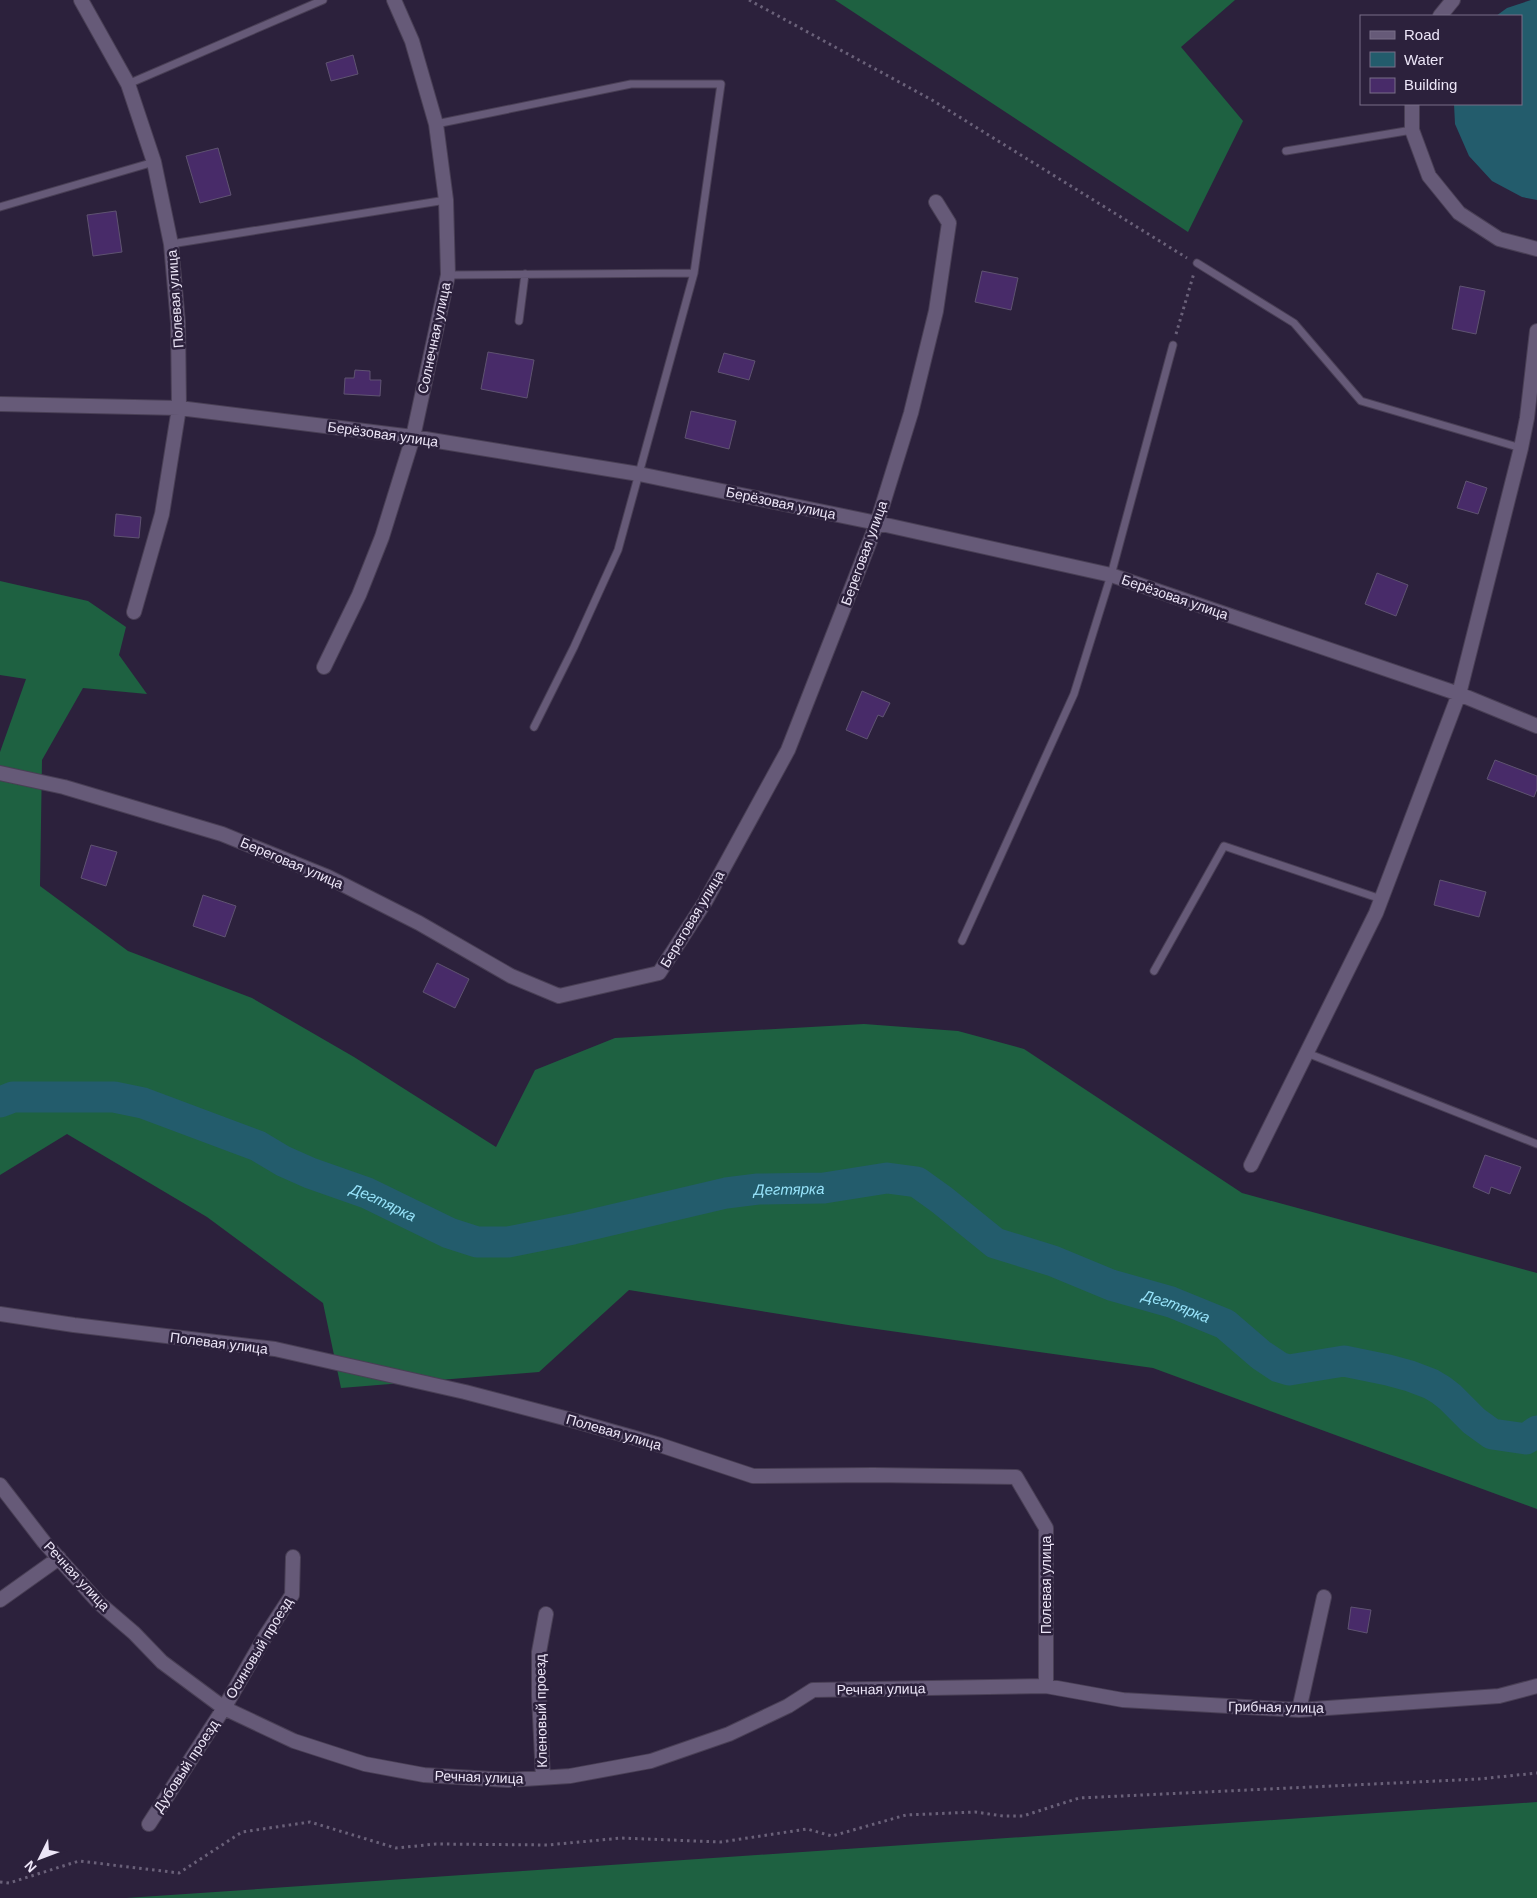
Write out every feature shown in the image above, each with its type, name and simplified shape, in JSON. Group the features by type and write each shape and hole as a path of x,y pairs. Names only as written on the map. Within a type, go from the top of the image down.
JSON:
{"street":[{"name":"Полевая улица","path":"81,0 128,84 154,162 171,244 178,323 179,408 162,514 134,612"},
{"name":"Солнечная улица","path":"324,667 359,595 382,538 413,437 448,275 446,200 436,124 412,41 394,0"},
{"path":"1441,15 1452,0"},
{"path":"1412,105 1412,130 1429,176 1459,213 1499,239 1537,249"},
{"name":"Береговая улица","path":"0,773 64,787 222,834 328,877 419,923 511,976 559,996 659,973 705,902 788,750 877,523 911,413 936,311 949,223 936,202"},
{"path":"1251,1166 1376,913 1459,694 1521,448 1527,418 1537,331"},
{"name":"Берёзовая улица","path":"0,404 179,408 413,437 639,474 877,523 1111,575 1459,694 1537,726"},
{"name":"Полевая улица","path":"0,1314 74,1325 275,1349 465,1392 568,1419 660,1445 753,1476 1016,1477 1046,1528 1046,1686"},
{"name":"Речная улица","path":"0,1485 59,1558 99,1603 134,1633 162,1662 224,1708 294,1741 365,1764 424,1775 508,1780 570,1776 651,1762 729,1734 788,1706 813,1690 1046,1686"},
{"name":"Осиновый проезд","path":"224,1708 266,1634 292,1595 293,1557"},
{"path":"0,1600 59,1558"},
{"path":"1299,1710 1324,1597"},
{"name":"Кленовый проезд","path":"542,1778 538,1652 546,1614"},
{"name":"Грибная улица","path":"1046,1686 1123,1700 1299,1710 1499,1696 1537,1686"},
{"name":"Дубовый проезд","path":"149,1824 224,1708"}],"lane":[{"path":"128,84 323,0"},
{"path":"436,124 631,84 721,84 694,273 618,550 574,647 534,727"},
{"path":"1286,151 1412,130"},
{"path":"0,207 154,162"},
{"path":"171,244 446,200"},
{"path":"1197,263 1294,323 1361,401 1521,448"},
{"path":"448,275 694,273"},
{"path":"519,321 525,274"},
{"path":"962,941 1074,694 1111,575 1173,345"},
{"path":"1154,971 1224,846 1382,899"},
{"path":"1307,1054 1537,1144"}],"path":[{"path":"749,0 932,100 1197,263 1173,345"},
{"path":"0,1882 9,1883 79,1861 179,1874 242,1832 310,1822 396,1848 436,1844 548,1845 621,1838 722,1842 807,1829 832,1836 906,1815 975,1812 1003,1816 1023,1816 1080,1798 1479,1779 1537,1774"}],"green space":[{"path":"835,0 1235,0 1181,47 1243,121 1188,232"},
{"path":"0,581 88,601 126,627 119,655 147,694 83,688 42,760 40,886 128,951 252,998 354,1057 496,1147 535,1070 615,1038 864,1024 958,1031 1024,1049 1242,1193 1537,1273 1537,1509 1153,1368 848,1325 629,1290 539,1372 341,1388 323,1303 207,1217 67,1134 0,1175 0,752 26,679 0,675"},
{"path":"1537,1802 1537,1898 126,1898"}],"water":[{"path":"1531,0 1537,0 1537,200 1522,197 1492,181 1469,156 1455,124 1454,105 1522,105 1522,15 1497,15 1507,8"}],"building":[{"path":"353,55 358,74 331,81 326,63"},
{"path":"218,148 231,195 200,203 186,156"},
{"path":"116,211 122,252 93,256 87,215"},
{"path":"982,271 1018,278 1011,310 975,302"},
{"path":"1460,286 1485,291 1476,334 1452,329"},
{"path":"488,352 534,360 527,398 481,389"},
{"path":"724,353 755,361 749,380 718,372"},
{"path":"355,370 370,371 370,380 381,380 380,396 344,394 345,378 354,378"},
{"path":"691,411 736,421 729,449 685,438"},
{"path":"1466,481 1487,488 1478,514 1457,508"},
{"path":"116,514 141,517 139,538 114,536"},
{"path":"1377,573 1408,585 1396,616 1365,604"},
{"path":"862,691 890,703 883,717 878,715 867,739 846,730"},
{"path":"1495,760 1537,776 1537,789 1534,797 1487,779"},
{"path":"91,845 117,852 106,886 81,878"},
{"path":"1440,880 1486,892 1479,917 1434,905"},
{"path":"203,895 236,906 225,937 193,926"},
{"path":"437,963 469,979 455,1008 423,992"},
{"path":"1485,1155 1521,1167 1510,1194 1491,1187 1489,1194 1473,1187"},
{"path":"1351,1607 1371,1610 1367,1633 1348,1629"}],"waterway":[{"name":"Дегтярка","path":"0,1102 13,1097 114,1097 143,1103 258,1146 283,1161 310,1173 367,1193 449,1233 477,1242 508,1242 573,1229 726,1193 758,1189 824,1188 887,1178 917,1182 995,1243 1053,1261 1111,1285 1171,1302 1225,1324 1261,1355 1279,1367 1289,1370 1344,1361 1388,1370 1410,1376 1441,1390 1474,1421 1492,1434 1526,1439 1537,1431"}]}
